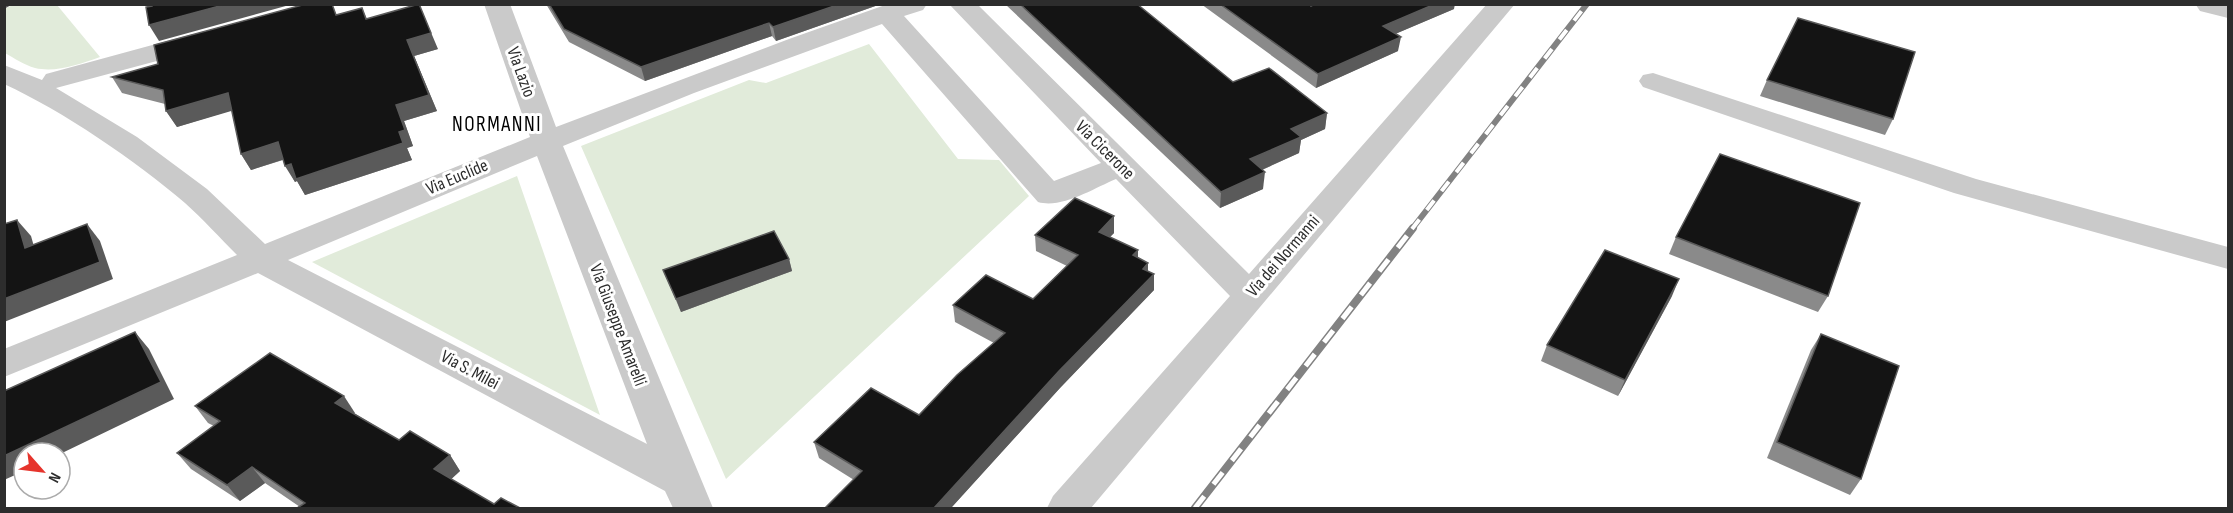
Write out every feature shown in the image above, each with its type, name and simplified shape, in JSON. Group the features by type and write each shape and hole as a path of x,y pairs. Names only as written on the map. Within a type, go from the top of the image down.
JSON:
{"street":[{"name":"Via Lazio","path":"497,4 546,140"},
{"name":"Via Cicerone","path":"962,4 1249,295"},
{"name":"Via dei Normanni","path":"1067,508 1502,4"},
{"name":"Via Euclide","path":"4,364 261,260 546,140 900,9"},
{"path":"900,9 1049,195 1120,165"},
{"path":"56,80 218,36"},
{"name":"Via S. Milei","path":"4,73 36,88 126,144 196,196 261,260 686,494"},
{"path":"1653,81 1965,186 2229,258"},
{"name":"Via Giuseppe Amarelli","path":"546,140 686,494"}],"green space":[{"path":"13,5 57,5 100,57 68,67 43,69 27,65 5,53 4,9"},
{"path":"869,44 958,159 999,160 1029,196 726,479 581,146 749,80 766,83"},
{"path":"517,176 600,415 312,262"}],"building":[{"path":"152,4 227,4 149,25 146,7"},
{"path":"306,4 332,4 336,15 362,8 366,19 419,4 431,33 407,40 429,95 396,105 405,130 399,132 403,143 296,179 291,164 285,166 278,142 241,154 228,93 166,111 163,90 112,77 158,64 154,45"},
{"path":"549,4 840,4 773,27 769,23 641,67 564,29"},
{"path":"1020,4 1137,4 1233,82 1269,68 1327,113 1291,129 1301,137 1250,159 1265,172 1221,192"},
{"path":"1220,4 1309,4 1311,6 1315,4 1435,4 1383,26 1401,37 1318,74"},
{"path":"1798,18 1915,52 1893,119 1767,80"},
{"path":"1720,154 1860,203 1828,296 1676,237"},
{"path":"1075,198 1114,216 1099,232 1138,250 1133,255 1148,263 1143,269 1154,274 1059,371 934,508 825,508 862,471 814,442 871,388 919,415 957,375 1005,333 953,305 986,275 1033,299 1078,255 1035,235"},
{"path":"17,220 25,248 87,224 100,262 4,299 4,224"},
{"path":"774,231 789,259 676,299 663,270"},
{"path":"1605,250 1679,279 1625,380 1547,345"},
{"path":"135,332 161,382 36,441 12,441 12,452 4,456 4,391"},
{"path":"1821,334 1899,366 1861,479 1777,442"},
{"path":"270,353 344,396 335,403 399,440 410,431 450,455 434,469 494,504 501,498 520,508 297,508 305,503 252,467 227,485 177,453 220,421 195,406"}],"railway":[{"path":"1412,229 1587,4"},
{"path":"1195,508 1413,228"}],"district":[{"name":"NORMANNI","path":"497,124"}]}
